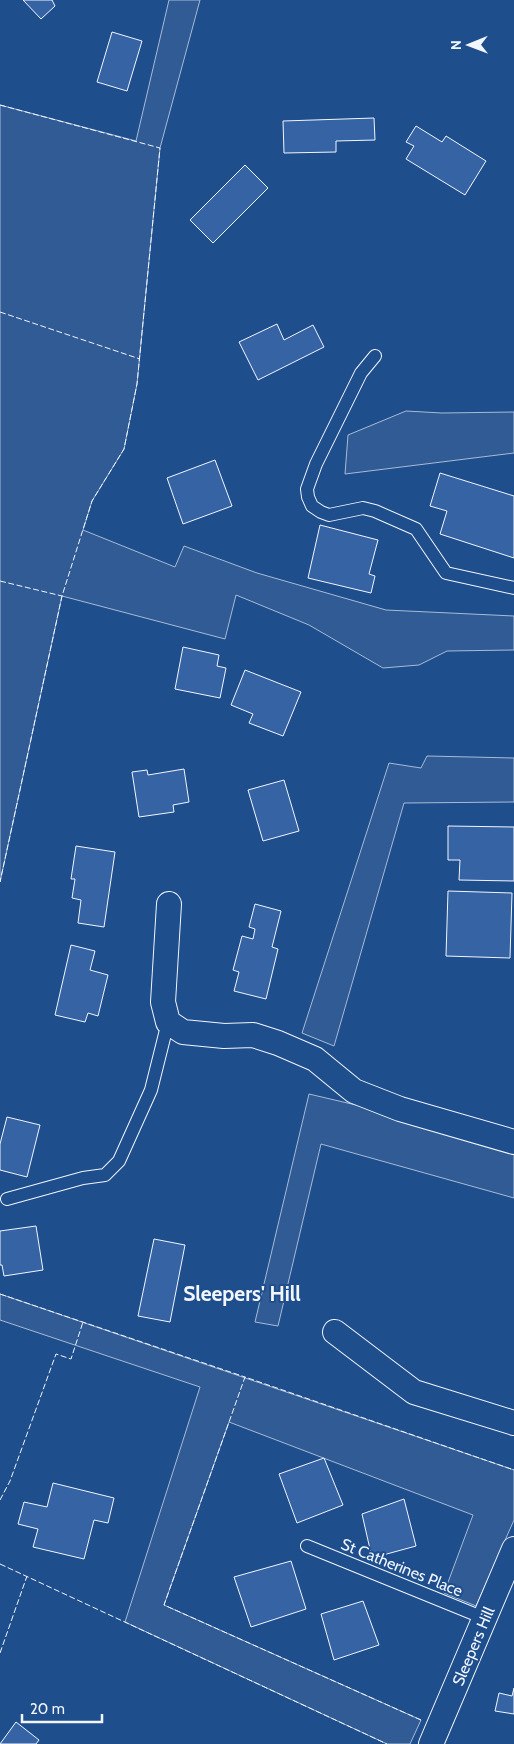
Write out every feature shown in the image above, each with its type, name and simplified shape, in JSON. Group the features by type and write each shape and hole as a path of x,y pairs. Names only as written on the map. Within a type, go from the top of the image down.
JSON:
{"street":[{"path":"169,904 163,1002 168,1022 183,1032 224,1036 253,1035 278,1043 315,1059 354,1091 400,1109 514,1142"},
{"path":"335,1332 414,1392 514,1423"},
{"name":"Sleepers Hill","path":"431,1744 514,1549"}],"lane":[{"path":"375,356 361,373 316,464 307,489 312,506 320,512 329,515 363,508 375,511 416,529 446,573 514,588"},
{"path":"8,1199 83,1178 105,1175 119,1161 151,1090 168,1022"},
{"name":"St Catherines Place","path":"307,1546 484,1618"}],"shaded area":[{"path":"169,0 200,0 160,148 137,384 124,449 92,501 83,530 175,567 184,546 257,573 386,610 514,616 514,650 447,651 419,665 383,668 309,625 236,595 225,639 62,596 0,882 0,105 136,141"},
{"path":"406,411 442,413 514,412 514,453 345,474 348,435"},
{"path":"427,756 514,758 514,802 404,803 334,1046 302,1033 389,763 421,768"},
{"path":"309,1094 373,1109 514,1152 514,1198 321,1144 278,1326 255,1322"},
{"path":"0,1294 514,1470 514,1520 476,1606 444,1593 473,1515 229,1422 164,1605 421,1720 410,1744 387,1744 125,1622 200,1387 0,1320"}],"building":[{"path":"23,0 52,0 55,6 41,19"},
{"path":"112,32 142,41 127,91 97,82"},
{"path":"374,118 375,140 336,141 336,152 284,153 283,121"},
{"path":"416,126 442,142 446,136 486,161 465,195 406,159 414,146 406,142"},
{"path":"245,165 268,188 213,243 190,220"},
{"path":"277,324 284,340 313,325 324,347 258,380 239,342"},
{"path":"215,460 232,506 183,524 167,478"},
{"path":"440,473 514,496 514,558 440,534 447,511 430,506"},
{"path":"320,525 378,540 369,574 375,576 371,593 308,578"},
{"path":"183,647 219,655 217,666 226,668 220,698 175,689"},
{"path":"245,670 301,692 283,736 249,723 253,714 231,705"},
{"path":"184,769 189,802 173,805 174,812 139,817 132,772 147,770 148,775"},
{"path":"284,780 299,831 263,841 248,790"},
{"path":"448,826 514,827 514,881 459,880 460,860 448,860"},
{"path":"76,846 115,852 104,927 78,923 81,900 72,898 75,879 71,879"},
{"path":"448,891 512,893 510,958 446,956"},
{"path":"255,904 281,911 272,947 278,949 266,999 234,991 239,972 233,970 242,936 253,939 255,929 249,927"},
{"path":"71,945 95,951 90,970 108,975 98,1016 88,1013 85,1022 55,1015"},
{"path":"7,1117 40,1125 27,1177 0,1170 0,1144"},
{"path":"36,1226 43,1270 4,1276 2,1265 0,1265 0,1231"},
{"path":"154,1239 185,1245 170,1322 138,1316"},
{"path":"324,1458 343,1505 297,1523 279,1474"},
{"path":"53,1483 114,1498 108,1523 94,1520 84,1559 33,1547 38,1529 18,1524 24,1502 47,1507"},
{"path":"404,1499 416,1546 372,1558 362,1514"},
{"path":"291,1561 306,1609 251,1627 234,1577"},
{"path":"363,1601 379,1645 334,1660 321,1614"},
{"path":"514,1688 514,1714 495,1711 499,1693 512,1696"},
{"path":"16,1722 39,1740 36,1744 0,1744"}],"fence":[{"path":"0,105 160,148 137,384 124,449 92,501 62,596 0,882"},
{"path":"0,312 140,359"},
{"path":"0,581 62,596"},
{"path":"0,1294 245,1377"},
{"path":"0,1500 10,1481 56,1354 71,1359 83,1322"},
{"path":"421,1720 164,1605 245,1377 514,1470"},
{"path":"0,1564 387,1744"},
{"path":"0,1653 27,1576"}],"district":[{"name":"Sleepers' Hill","path":"242,1294"}]}
